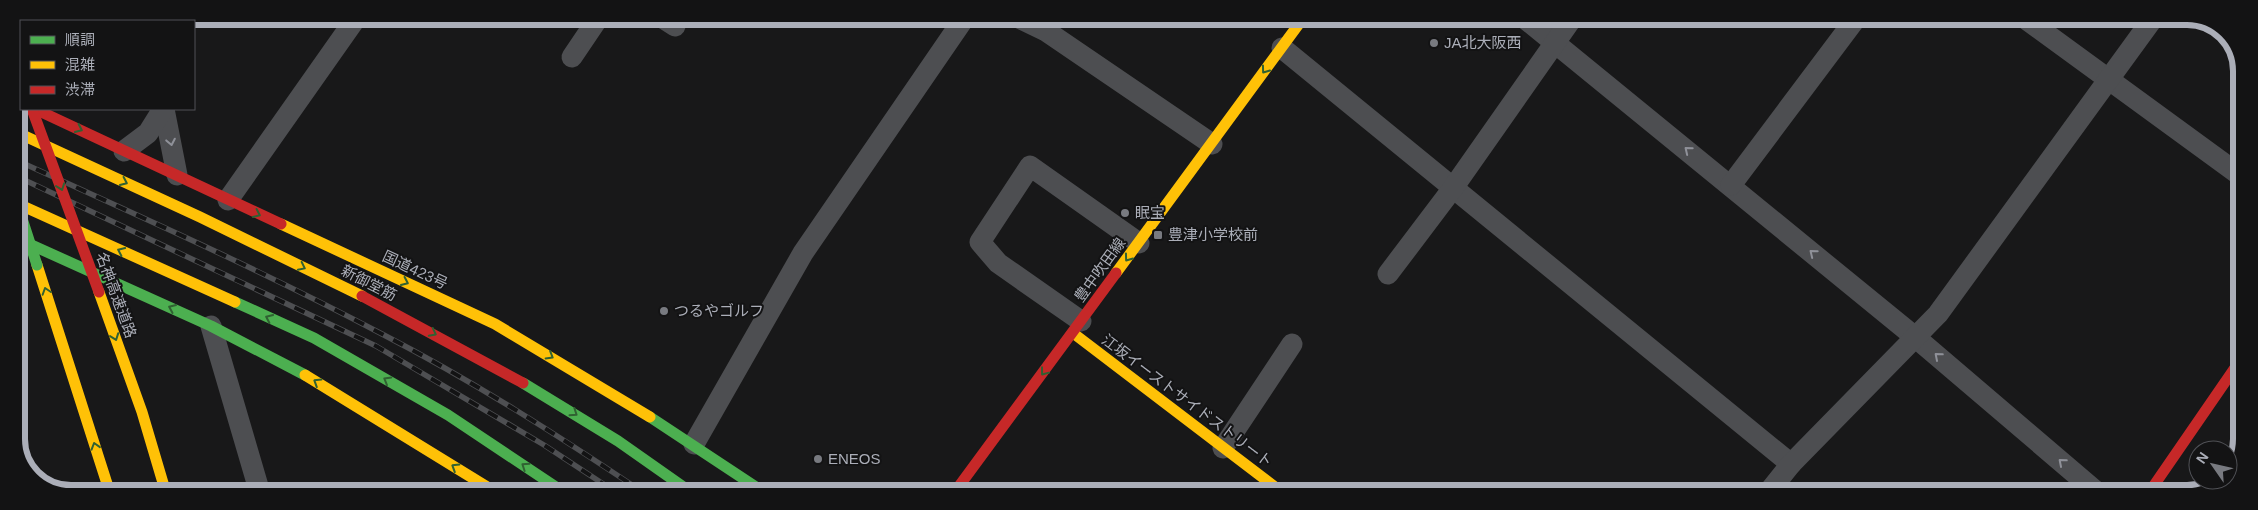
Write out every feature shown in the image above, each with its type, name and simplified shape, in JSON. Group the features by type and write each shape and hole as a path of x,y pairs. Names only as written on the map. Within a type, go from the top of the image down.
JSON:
{"main road":[{"name":"豊中吹田線","path":"960,485 1298,25"},
{"name":"名神高速道路","path":"33,110 142,412 164,485"},
{"name":"国道423号","path":"35,110 495,324 694,444 753,485"},
{"name":"新御堂筋","path":"25,136 217,224 473,353 568,409 680,485"},
{"path":"25,205 314,338 448,414 553,485"},
{"path":"25,227 107,485"},
{"path":"25,242 211,326 301,372 483,485"},
{"name":"江坂イーストサイドストリート","path":"1077,327 1223,448 1272,485"},
{"path":"2154,485 2233,370"}],"street":[{"path":"228,200 351,25"},
{"path":"572,57 593,25"},
{"path":"694,444 803,253 960,25"},
{"path":"1034,25 1046,31 1212,144"},
{"path":"1533,25 1915,337 2088,485"},
{"path":"1388,274 1453,188 1567,25"},
{"path":"1731,185 1851,25"},
{"path":"2034,25 2233,170"},
{"path":"1774,485 1791,464 1938,314 2148,25"},
{"path":"1282,48 1791,464"},
{"path":"124,151 148,133 163,110"},
{"path":"164,110 177,176"},
{"path":"1077,327 998,263 980,242 1030,166 1139,243"},
{"path":"211,326 258,485"},
{"path":"1223,448 1292,344"}],"railway":[{"path":"25,164 246,266 382,334 515,410 632,485"},
{"path":"25,180 376,346 544,445 605,485"}],"traffic: fast":[{"path":"25,228 37,265"},
{"path":"25,242 211,326 305,375"},
{"path":"235,302 314,338 448,415 553,485"},
{"path":"523,383 618,441 681,485"},
{"path":"650,417 753,485"}],"traffic: slow":[{"path":"1116,273 1298,25"},
{"path":"25,136 200,217 362,296"},
{"path":"25,207 235,302"},
{"path":"281,224 495,324 650,417"},
{"path":"37,265 107,485"},
{"path":"99,292 142,412 164,485"},
{"path":"1073,333 1272,485"},
{"path":"305,375 484,485"}],"traffic: jam":[{"path":"32,110 99,292"},
{"path":"37,110 281,224"},
{"path":"960,485 1116,273"},
{"path":"362,296 523,383"},
{"path":"2154,485 2233,371"}],"place":[{"name":"JA北大阪西","path":"1434,43"},
{"name":"眠宝","path":"1125,213"},
{"name":"豊津小学校前","path":"1158,235"},
{"name":"つるやゴルフ","path":"664,311"},
{"name":"ENEOS","path":"818,459"}]}
